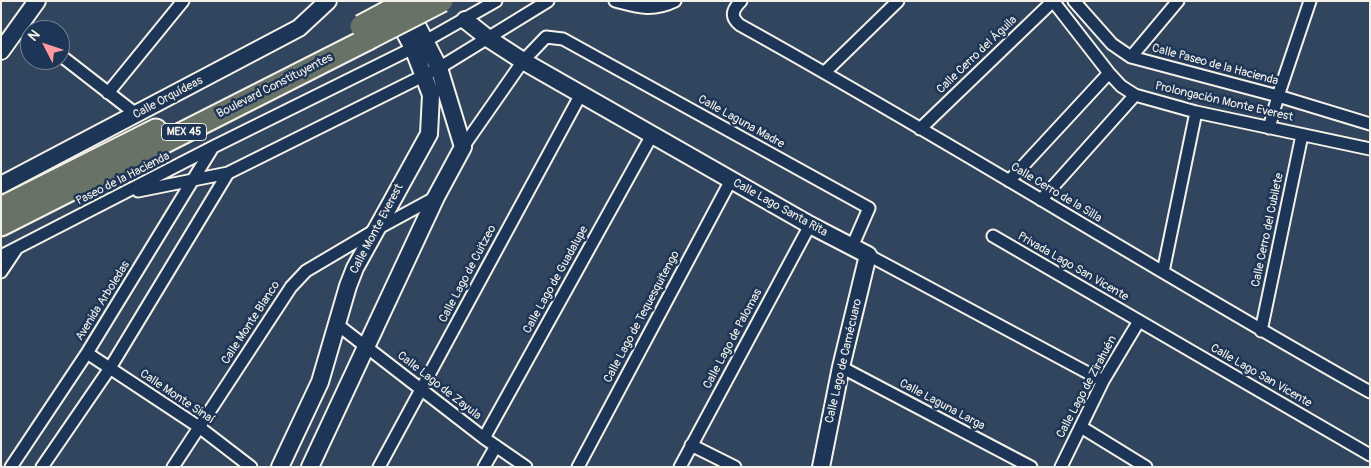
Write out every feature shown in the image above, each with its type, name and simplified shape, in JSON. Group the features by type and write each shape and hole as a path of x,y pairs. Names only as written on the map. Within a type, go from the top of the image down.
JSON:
{"highway":[{"name":"Boulevard Constituyentes","path":"1,225 364,32 406,1"},
{"name":"Boulevard Constituyentes","path":"1,208 364,32 442,1"}],"street":[{"path":"29,20 37,1"},
{"path":"108,92 183,1"},
{"name":"Calle Orquídeas","path":"1,186 299,28 328,1"},
{"name":"Calle Monte Everest","path":"389,1 419,44 439,68 464,147"},
{"name":"Calle Monte Everest","path":"280,467 320,382 355,268 429,134 431,95 424,76 419,44 406,1"},
{"name":"Paseo de la Hacienda","path":"1,256 466,20 496,1"},
{"path":"125,193 228,172 439,68 548,1"},
{"path":"615,1 645,8 662,7 675,1"},
{"name":"Calle Cerro de la Silla","path":"741,1 734,9 732,15 740,25 825,72 1261,330 1370,392"},
{"path":"825,72 898,1"},
{"name":"Prolongación Monte Everest","path":"1053,1 1121,86 1135,95 1196,112 1370,149"},
{"name":"Calle Cerro del Águila","path":"920,129 1053,1"},
{"name":"Calle Paseo de la Hacienda","path":"1074,1 1112,44 1131,57 1278,96 1370,124"},
{"path":"1131,57 1178,1"},
{"path":"1269,128 1310,1"},
{"name":"Calle Lago Santa Rita","path":"466,20 523,61 730,180 810,225 1103,381"},
{"path":"1,51 20,33"},
{"name":"Calle Laguna Madre","path":"523,61 546,37 563,39 869,208 852,247"},
{"path":"310,467 436,197 464,147 523,61"},
{"path":"70,63 136,114"},
{"path":"1010,181 1109,72"},
{"name":"Calle Lago de Cuitzeo","path":"379,467 581,94"},
{"path":"1041,200 1135,95"},
{"path":"1163,272 1196,112"},
{"name":"Calle Lago de Guadalupe","path":"484,438 652,135"},
{"name":"Calle Cerro del Cubilete","path":"1261,330 1302,135"},
{"name":"Avenida Arboledas","path":"11,467 87,353 213,147"},
{"path":"42,467 110,368 228,172"},
{"name":"Calle Lago de Tequesquitengo","path":"578,467 730,180"},
{"name":"Calle Monte Blanco","path":"174,467 291,287 306,271 436,197"},
{"name":"Calle Lago de Palomas","path":"680,467 810,225"},
{"name":"Privada Lago San Vicente","path":"993,236 1139,321"},
{"path":"1,272 17,248"},
{"name":"Calle Lago de Camécuaro","path":"821,467 841,367 868,255"},
{"name":"Calle Lago de Zirahuén","path":"1061,467 1103,381 1139,321"},
{"name":"Calle Lago San Vicente","path":"1139,321 1370,455"},
{"name":"Calle Lago de Zayula","path":"338,325 420,390 526,467"},
{"name":"Calle Monte Sinaí","path":"87,353 199,427 250,467"},
{"name":"Calle Laguna Larga","path":"841,367 1031,467"},
{"path":"1081,428 1146,467"},
{"path":"692,445 734,467"},
{"path":"484,467 496,446"}]}
